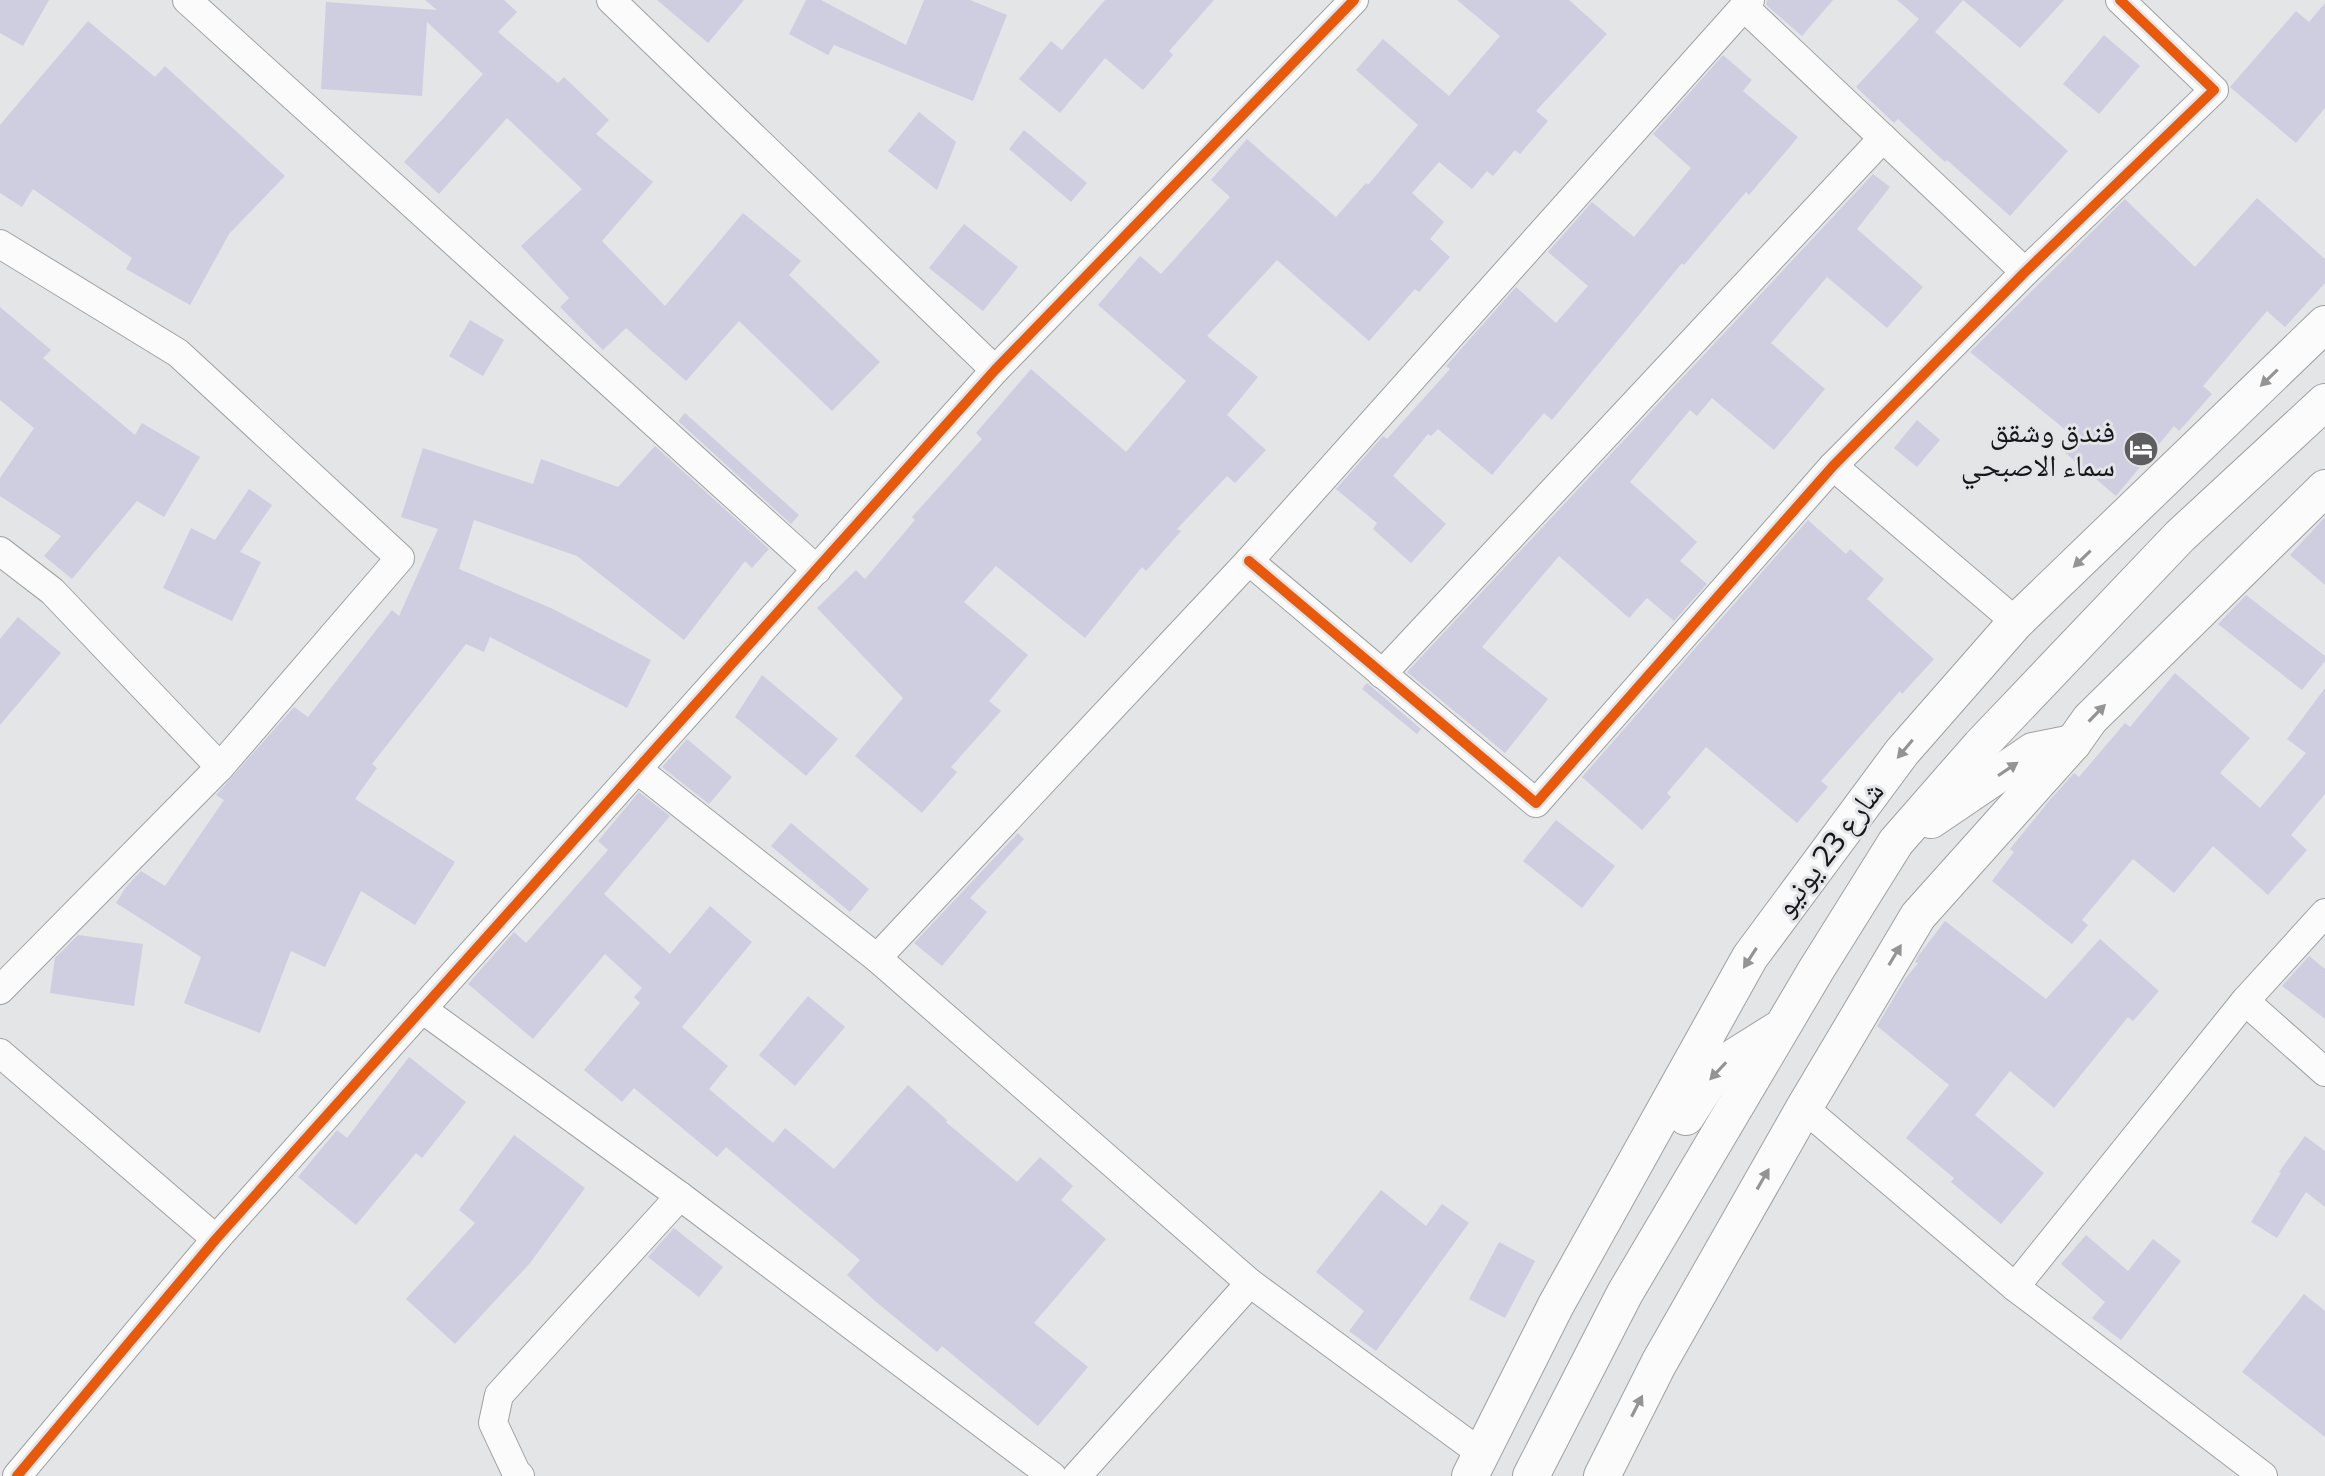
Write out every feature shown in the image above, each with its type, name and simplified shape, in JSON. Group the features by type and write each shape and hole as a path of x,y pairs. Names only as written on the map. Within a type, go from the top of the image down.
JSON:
{"street":[{"path":"187,0 817,570"},
{"path":"611,0 995,370"},
{"path":"17,1476 216,1239 995,370 1354,0"},
{"path":"1249,561 1536,803 1833,466 2025,272 2214,90 2120,0"},
{"path":"877,958 1249,561 1747,3 1883,138 2025,272"},
{"path":"1382,674 1883,138"},
{"path":"0,244 178,353 400,558 220,767 0,990"},
{"name":"شارع 23 يونيو","path":"1476,1465 1587,1248 1750,957 1902,752 2016,622 2325,324"},
{"path":"1531,1476 1625,1293 1896,842 1980,746 2180,536 2325,402"},
{"path":"1833,466 2016,622"},
{"path":"1602,1476 1659,1363 1918,916 2073,743 2090,719 2325,488"},
{"path":"0,551 52,591 220,767"},
{"path":"1896,842 2033,751 2073,743"},
{"path":"638,770 877,958 1250,1283 1476,1465"},
{"path":"2015,1287 2245,1001 2325,913"},
{"path":"2245,1001 2325,1072"},
{"path":"422,1009 680,1196 1052,1476"},
{"path":"1587,1248 1616,1230 1640,1198 1675,1133 1718,1067 1782,1028"},
{"path":"0,1053 216,1239"},
{"path":"1804,1108 2015,1287 2263,1476"},
{"path":"520,1476 493,1423 499,1395 680,1196"},
{"path":"1077,1476 1250,1283"}],"building":[{"path":"0,0 49,0 23,46 0,33"},
{"path":"425,0 504,0 517,12 498,32 558,83 564,77 609,120 596,134 653,182 602,241 665,306 743,213 801,261 789,275 880,362 832,411 739,321 686,381 626,328 603,350 560,307 569,298 521,246 582,189 507,118 439,194 404,162 483,74 427,22 422,96 321,89 326,2 437,10"},
{"path":"657,0 744,0 708,43"},
{"path":"806,0 821,0 906,45 924,0 970,0 1007,15 973,101 834,45 828,55 789,34"},
{"path":"1105,0 1214,0 1169,51 1173,55 1143,90 1105,58 1060,113 1019,79 1051,41 1062,50"},
{"path":"1457,0 1569,0 1607,34 1536,111 1548,121 1520,154 1515,150 1493,176 1487,171 1472,189 1439,162 1412,193 1444,222 1430,239 1450,257 1419,292 1415,289 1369,341 1277,260 1207,336 1258,377 1227,415 1266,450 1235,483 1227,476 1177,529 1181,531 1146,571 1142,567 1085,638 996,566 964,602 1028,655 989,701 1001,711 951,767 957,772 922,813 855,756 903,698 817,608 856,570 865,579 915,520 912,517 982,439 976,433 1031,369 1126,452 1186,381 1098,305 1140,256 1161,274 1230,197 1211,180 1247,139 1336,217 1366,183 1368,185 1418,125 1356,70 1383,39 1449,96 1500,36"},
{"path":"1767,0 1833,0 1802,36 1766,5"},
{"path":"1897,0 1963,0 1935,32 2068,151 2010,216 1898,119 1894,123 1856,87 1919,19"},
{"path":"1963,0 2064,0 2020,48"},
{"path":"2325,3 2325,108 2296,143 2230,87 2296,11 2309,22"},
{"path":"88,21 155,77 165,66 285,176 229,234 190,305 126,269 132,258 33,189 22,207 0,193 0,125"},
{"path":"2104,35 2140,66 2099,114 2063,84"},
{"path":"1723,55 1752,80 1743,91 1798,137 1749,195 1746,192 1684,265 1682,263 1552,420 1544,413 1492,475 1438,429 1431,436 1428,434 1393,476 1446,524 1411,563 1373,529 1377,523 1336,489 1383,436 1387,439 1450,369 1446,366 1516,287 1556,323 1588,286 1548,252 1592,202 1634,237 1691,168 1653,134"},
{"path":"919,112 956,142 937,190 888,151"},
{"path":"1024,130 1087,183 1071,202 1009,149"},
{"path":"1873,174 1890,187 1857,229 1923,287 1887,328 1827,277 1771,343 1825,389 1774,450 1712,398 1697,416 1690,410 1630,482 1697,542 1680,561 1707,584 1674,621 1647,598 1629,618 1559,556 1482,647 1548,699 1505,753 1407,672"},
{"path":"2257,198 2325,259 2325,283 2285,327 2267,311 2203,386 2212,394 2179,431 2174,426 2116,496 2062,450 2073,436 1970,352 2125,199 2195,267"},
{"path":"964,224 1018,267 983,311 929,268"},
{"path":"0,307 51,350 43,358 135,435 142,423 200,457 164,517 137,501 72,579 44,556 61,536 0,496 0,478 34,428 0,400"},
{"path":"470,320 504,340 483,376 449,356"},
{"path":"685,413 799,515 791,524 678,421"},
{"path":"1917,420 1940,440 1917,467 1894,448"},
{"path":"655,446 769,549 752,568 745,561 684,640 577,556 474,520 459,569 553,609 651,660 627,708 490,637 484,652 466,644 372,764 377,768 355,799 455,862 415,925 361,891 325,967 291,951 260,1033 184,1003 201,957 116,903 141,871 165,886 224,800 216,795 294,707 308,717 392,610 399,616 438,529 401,517 423,448 533,484 541,459 618,487"},
{"path":"249,489 272,505 240,552 261,562 232,621 163,588 191,528 215,540"},
{"path":"2325,517 2325,585 2290,555"},
{"path":"1808,520 1846,554 1850,549 1884,579 1867,599 1934,659 1902,694 1900,691 1821,781 1828,787 1797,823 1706,747 1667,793 1671,797 1642,830 1582,777"},
{"path":"2246,595 2325,656 2325,661 2302,690 2218,624"},
{"path":"18,617 61,653 0,725 0,639"},
{"path":"2175,673 2250,738 2220,773 2260,808 2306,753 2287,739 2325,688 2325,794 2291,835 2307,850 2268,895 2213,846 2174,893 2133,859 2082,920 2088,925 2072,944 1992,881 2014,852 2010,849 2049,801 2074,773 2079,777 2125,723 2130,727"},
{"path":"762,675 838,739 806,776 735,717"},
{"path":"1367,683 1421,729 1417,734 1362,689"},
{"path":"687,739 732,777 709,804 662,767"},
{"path":"639,792 670,816 604,894 670,954 710,906 752,942 682,1027 728,1066 709,1089 773,1143 785,1128 834,1169 908,1085 1017,1182 1040,1157 1073,1186 1061,1200 1106,1239 1034,1323 1088,1367 1038,1426 942,1346 937,1352 875,1301 847,1275 860,1260 726,1147 717,1157 634,1088 622,1102 584,1070 640,1003 634,997 642,988 605,954 533,1039 468,984 514,932 526,943 608,850 598,841"},
{"path":"1556,820 1615,866 1582,908 1523,861"},
{"path":"791,823 869,889 850,912 771,846"},
{"path":"1018,833 1024,839 970,898 987,912 942,966 914,943"},
{"path":"1945,921 2046,999 2100,939 2159,991 2133,1021 2128,1017 2054,1108 2010,1071 1975,1115 2044,1173 2001,1224 1951,1182 1954,1178 1906,1138 1949,1085 1877,1026 1918,963 1915,962 1919,955"},
{"path":"78,935 143,944 134,1006 50,993 55,958"},
{"path":"2309,956 2325,969 2325,1019 2282,986"},
{"path":"808,996 845,1027 795,1086 759,1055"},
{"path":"409,1057 466,1102 422,1158 416,1153 356,1225 298,1177 337,1130 347,1138"},
{"path":"514,1135 585,1188 530,1263 455,1344 406,1299 475,1223 459,1210"},
{"path":"2305,1136 2325,1151 2325,1207 2306,1192 2277,1238 2251,1222 2279,1172"},
{"path":"1381,1190 1426,1226 1442,1204 1469,1223 1376,1351 1349,1331 1364,1311 1316,1272"},
{"path":"674,1228 723,1267 699,1297 648,1257"},
{"path":"2086,1235 2128,1271 2153,1239 2181,1261 2121,1340 2092,1318 2105,1302 2061,1264"},
{"path":"1499,1242 1535,1261 1505,1318 1469,1299"},
{"path":"2304,1294 2325,1311 2325,1437 2242,1372"}],"cycle path":[{"path":"17,1476 216,1239 995,370 1354,0"},
{"path":"1249,561 1536,803 1833,466 2025,272 2214,90 2120,0"}],"place":[{"name":"فندق وشقق سماء الاصبحي","path":"2141,449"}]}
